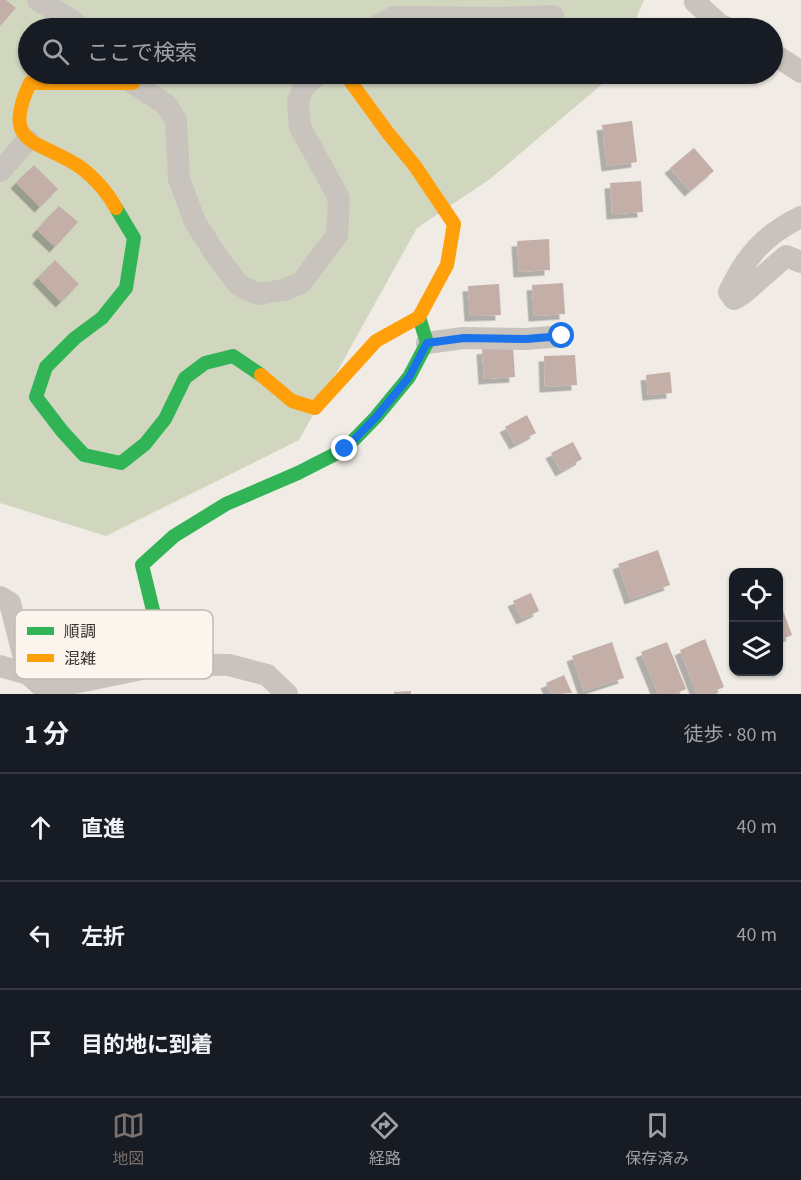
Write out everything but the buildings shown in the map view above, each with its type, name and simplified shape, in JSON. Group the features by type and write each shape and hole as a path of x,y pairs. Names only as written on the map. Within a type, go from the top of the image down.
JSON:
{"street":[{"path":"38,0 68,18"},
{"path":"695,0 695,3 713,18"},
{"path":"392,18 553,16"},
{"path":"783,60 801,72"},
{"path":"30,84 20,103 18,124 28,140 80,166 109,195 134,238 126,288 102,318 75,338 46,367 36,397 84,455 121,463 145,444 165,419 185,378 205,363 233,356 292,401 315,408 376,341 419,316 447,265 454,224 416,166 388,133 352,84"},
{"path":"137,84 167,105 176,121 179,179 195,222 239,285 258,294 284,290 301,284 337,235 339,198 300,127 298,101 306,84"},
{"path":"0,171 28,140"},
{"path":"801,217 786,224 751,252 729,292 734,299 744,293 786,256 801,262"},
{"path":"153,610 142,565 174,536 226,504 298,473 345,449 376,417 409,377 427,343 419,316"},
{"path":"427,343 464,338 526,339 562,336"},
{"path":"0,597 10,603 15,623"},
{"path":"213,665 229,665 267,675 287,694"},
{"path":"0,666 15,670"},
{"path":"33,679 45,690 96,679"}],"green space":[{"path":"0,0 644,0 636,18 18,18 18,84 602,84 490,179 417,228 299,440 106,536 0,503"}],"traffic: fast":[{"path":"116,208 134,238 126,288 102,318 75,338 46,367 36,397 62,431 84,455 121,463 145,444 165,419 185,378 205,363 233,356 261,375"},
{"path":"153,610 142,565 174,536 226,504 298,473 345,449 376,417 409,377 427,343 419,317"}],"traffic: slow":[{"path":"30,84 19,119 22,130 38,145 85,171 105,191 116,208"},
{"path":"261,375 292,401 315,408 376,341 419,317 447,265 454,224 415,166 352,84"}],"route":[{"path":"345,449 376,417 409,377 427,343 464,338 526,339 562,336"}]}
